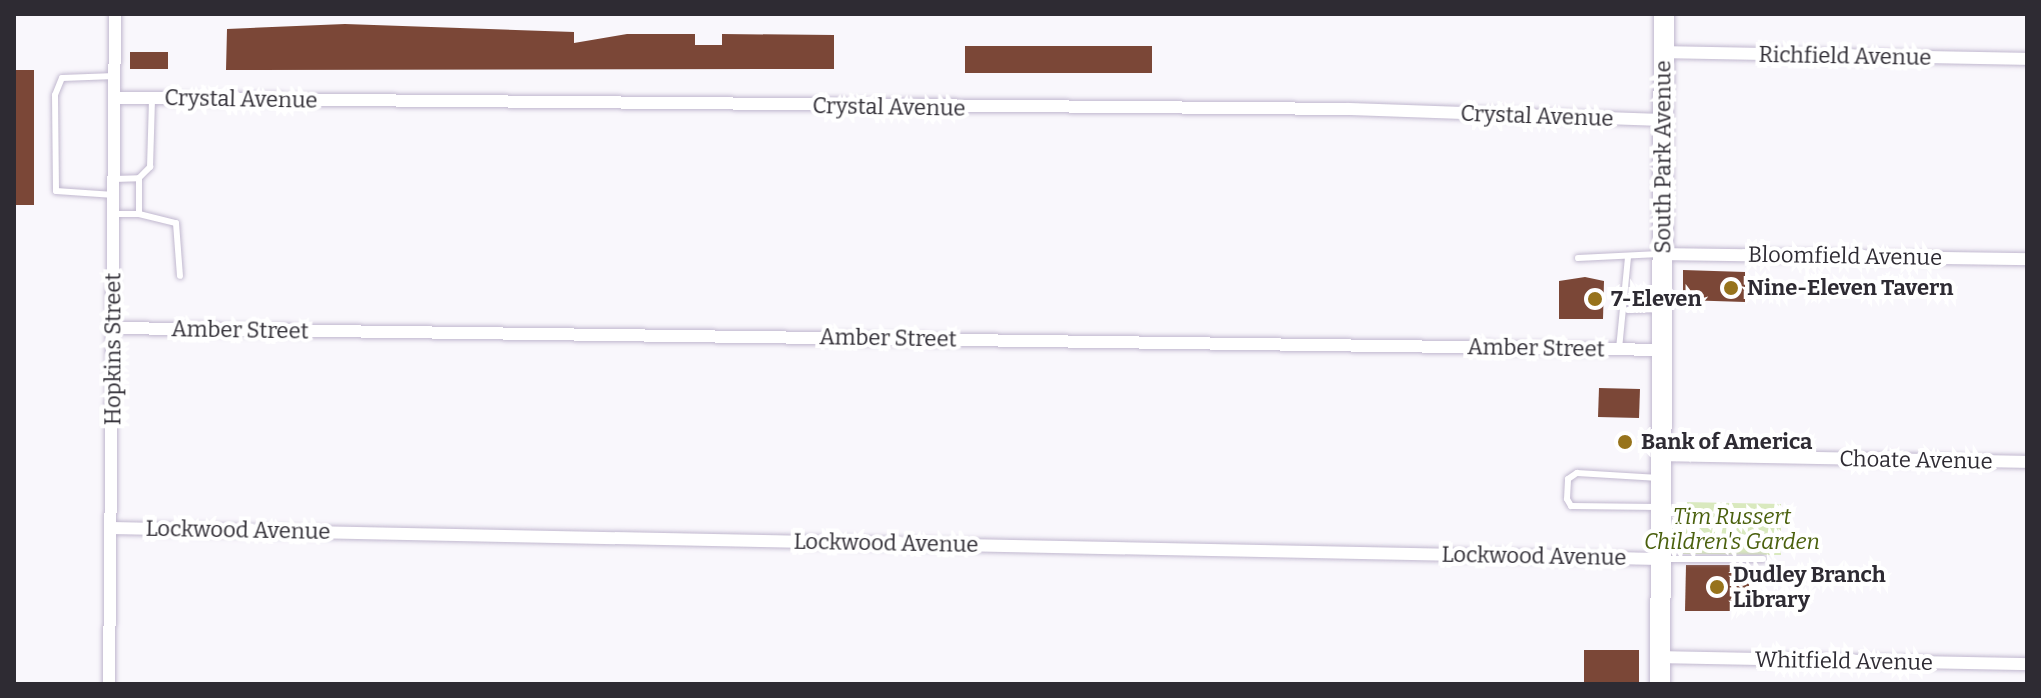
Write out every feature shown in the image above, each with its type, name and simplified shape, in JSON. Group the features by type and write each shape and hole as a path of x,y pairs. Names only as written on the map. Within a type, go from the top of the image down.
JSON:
{"main road":[{"name":"South Park Avenue","path":"1660,684 1664,14"}],"street":[{"name":"Hopkins Street","path":"109,684 115,14"},
{"name":"Richfield Avenue","path":"1664,52 2027,59"},
{"name":"Crystal Avenue","path":"114,98 1349,109 1663,120"},
{"name":"Bloomfield Avenue","path":"1663,254 2027,259"},
{"name":"Amber Street","path":"113,328 1663,350"},
{"name":"Choate Avenue","path":"1662,455 2027,462"},
{"name":"Lockwood Avenue","path":"111,528 1661,559"},
{"name":"Whitfield Avenue","path":"1661,657 2027,664"}],"lane":[{"path":"114,195 56,191 55,95 62,78 115,76"},
{"path":"114,179 139,178 150,167 152,98"},
{"path":"139,178 139,214"},
{"path":"114,214 139,214 176,223 180,276"},
{"path":"1578,258 1663,254"},
{"path":"1619,349 1618,326 1628,310 1628,258"},
{"path":"1628,310 1663,309"},
{"path":"1662,478 1577,473 1568,479 1567,499 1571,506 1662,507"},
{"path":"1661,559 1763,559"}],"green space":[{"name":"Tim Russert Children's Garden","path":"1684,502 1781,504 1781,555 1683,554"}],"building":[{"path":"345,24 574,32 574,43 627,34 695,34 695,45 722,45 722,34 834,35 834,69 226,70 227,29"},
{"path":"965,46 1152,46 1152,73 965,73"},
{"path":"130,52 168,52 168,69 130,69"},
{"path":"14,70 34,70 34,205 14,205"},
{"path":"1683,270 1745,272 1745,302 1683,300"},
{"path":"1585,277 1604,281 1603,319 1559,319 1559,281"},
{"path":"1599,388 1640,389 1639,418 1598,417"},
{"name":"Dudley Branch Library","path":"1686,565 1749,565 1749,611 1685,611"},
{"path":"1584,650 1639,650 1639,684 1584,684"}],"place":[{"name":"Nine-Eleven Tavern","path":"1731,288"},
{"name":"7-Eleven","path":"1595,299"},
{"name":"Bank of America","path":"1625,442"},
{"name":"Dudley Branch Library","path":"1717,587"}]}
